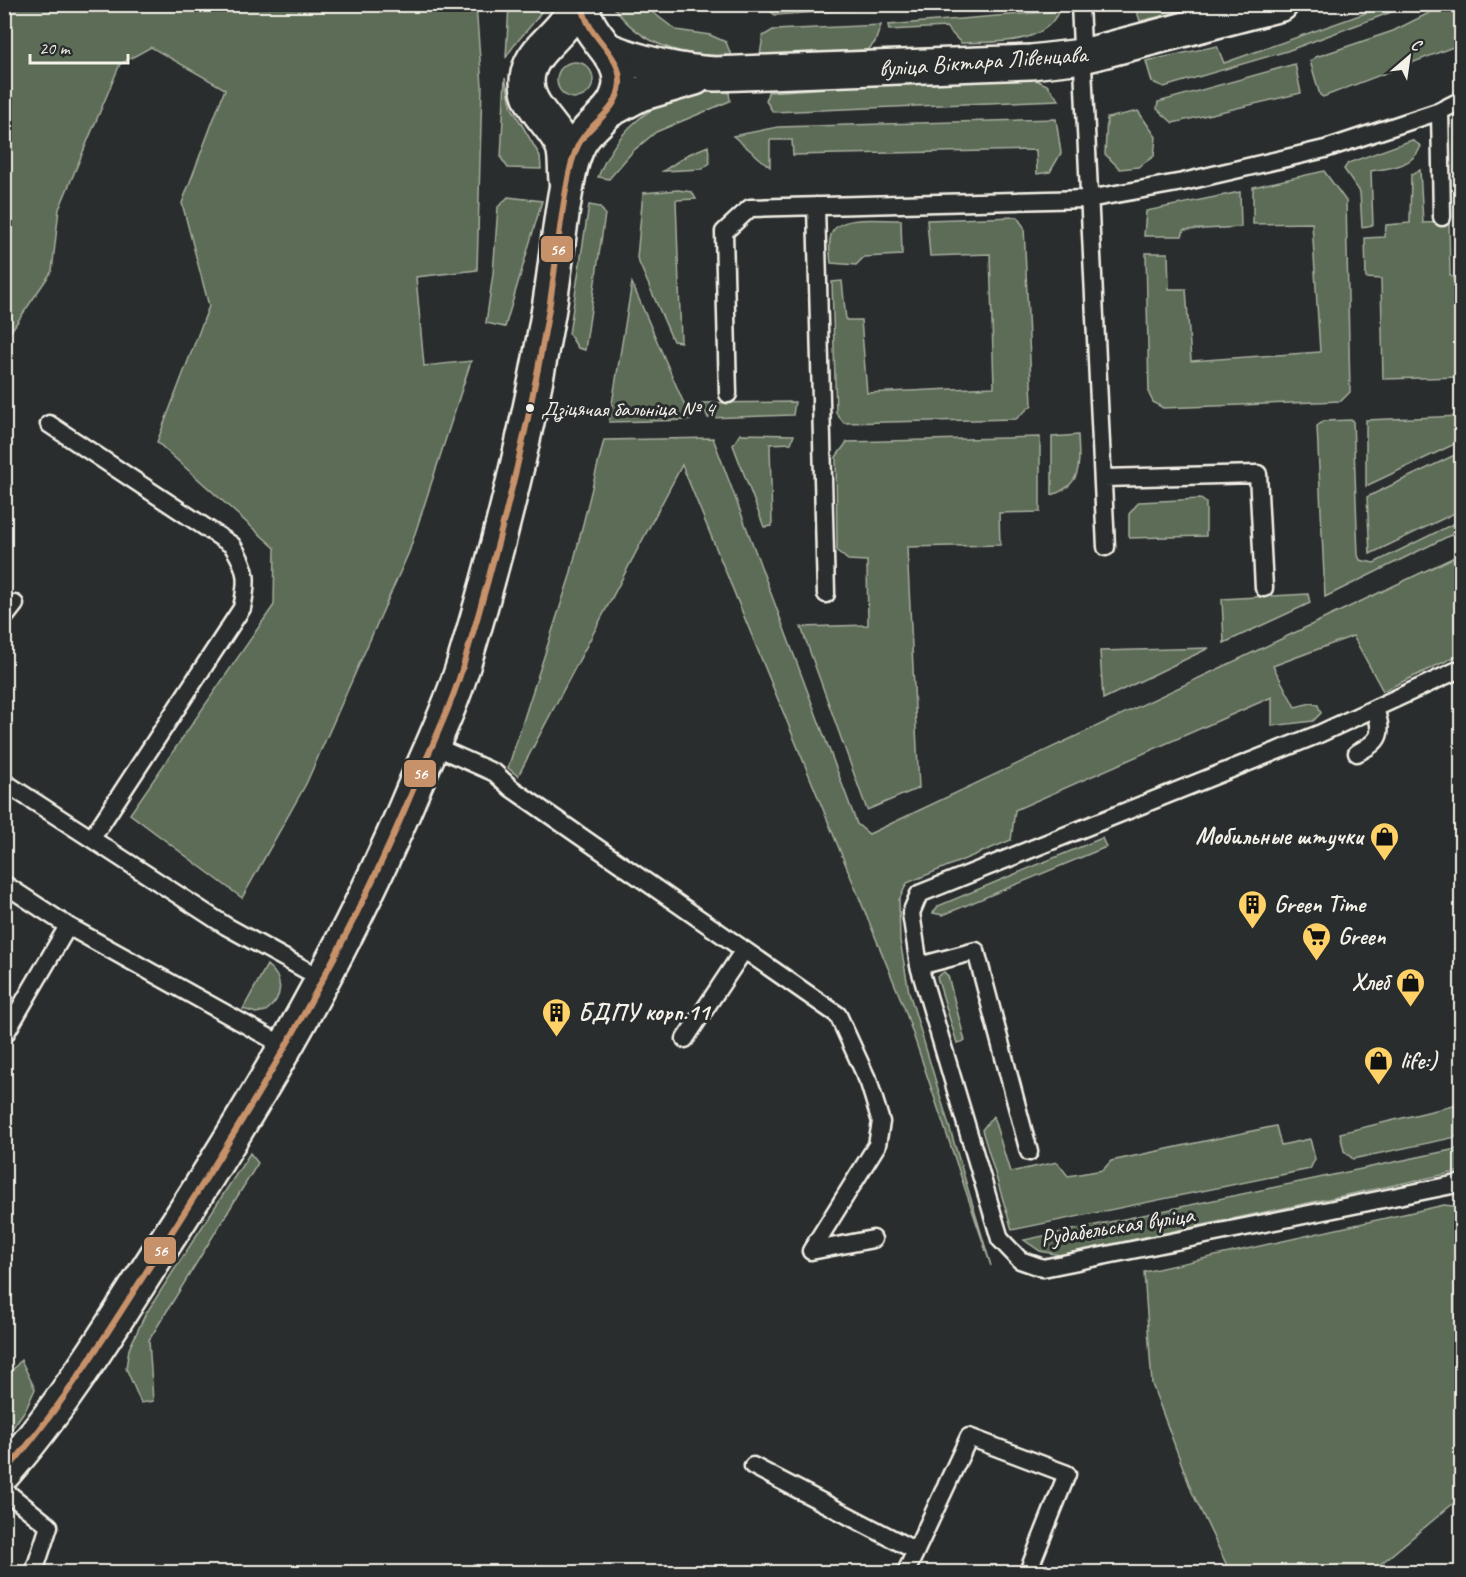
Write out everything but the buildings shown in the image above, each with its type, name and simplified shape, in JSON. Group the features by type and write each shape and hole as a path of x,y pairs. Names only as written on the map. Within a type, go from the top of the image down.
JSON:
{"main road":[{"path":"566,188 563,148 531,101 527,83 530,64 536,53 560,29 574,4"},
{"path":"4,1473 50,1417 246,1118 324,980 384,859 463,667 530,411 548,318 566,188 576,148 583,136 605,115 618,93 619,73 586,23 582,4"},
{"name":"вуліца Віктара Лівенцава","path":"603,46 650,66 684,72 715,74 1031,62 1083,56 1281,4"},
{"path":"536,53 546,43 558,37 572,35 603,46"},
{"name":"вуліца Віктара Лівенцава","path":"605,115 640,94 675,82 715,74"},
{"path":"538,112 561,126 574,128 605,115"}],"lane":[{"path":"1080,4 1106,547"},
{"path":"728,394 724,232 750,208 1088,199 1183,182 1325,149 1440,111 1461,100"},
{"path":"1440,111 1442,218"},
{"path":"816,206 826,594"},
{"path":"50,424 232,545 244,562 247,583 242,608 92,838"},
{"path":"1104,478 1258,474 1264,588"},
{"path":"4,618 15,604"},
{"path":"1357,753 1374,745 1379,736 1380,725 1374,708 1461,668"},
{"name":"Рудабельская вуліца","path":"1374,708 1319,734 919,894 912,913 919,966 1000,1239 1020,1260 1043,1268 1461,1183"},
{"path":"432,745 495,773 511,788 838,1015 869,1083 881,1122 877,1145 811,1251 873,1239"},
{"path":"4,782 226,926 324,980"},
{"path":"4,884 68,926 286,1047"},
{"path":"4,1036 68,926"},
{"path":"684,1039 744,950"},
{"path":"919,966 976,951 1029,1152"},
{"path":"906,1572 969,1437 1067,1474 1028,1572"},
{"path":"753,1466 916,1551"},
{"path":"4,1490 49,1526 34,1572"}],"green space":[{"path":"5,4 476,5 482,86 477,270 416,277 424,366 471,361 409,552 306,784 242,898 130,814 274,605 275,548 157,442 209,306 182,203 225,89 151,47 120,64 59,209 52,271 5,340"},
{"path":"1138,4 1210,5 1140,21 1136,8"},
{"path":"1391,4 1410,5 1287,51 1164,87 1152,82 1146,61 1217,46 1224,63"},
{"path":"509,5 545,5 537,19 506,58"},
{"path":"612,5 643,5 676,30 710,35 726,42 731,55 696,54 664,46 636,30"},
{"path":"762,5 924,5 775,15"},
{"path":"1445,5 1461,5 1461,44 1323,97 1320,95 1310,61 1393,31"},
{"path":"1059,11 1051,23 1041,31 1017,40 961,43 946,27 889,30 888,25"},
{"path":"881,25 875,42 868,50 760,55 763,36 773,30"},
{"path":"575,62 588,67 593,80 588,93 575,98 562,93 557,80 562,67"},
{"path":"1295,64 1301,93 1173,123 1157,109 1158,102"},
{"path":"1025,75 1047,85 1059,100 773,112 766,101 768,92"},
{"path":"505,78 512,108 540,156 541,169 508,168 501,158"},
{"path":"701,91 729,92 730,101 656,132 633,151 609,179 598,177 615,145 638,120 667,101"},
{"path":"1138,111 1156,137 1154,156 1138,167 1120,169 1105,154 1107,118"},
{"path":"1056,119 1061,153 1050,172 1037,174 1036,150 793,155 792,140 770,140 770,167 733,136 778,127"},
{"path":"1412,140 1421,146 1407,162 1371,171 1373,225 1362,227 1360,192 1344,169 1348,163"},
{"path":"708,146 710,163 702,169 663,171 689,154"},
{"path":"1420,170 1423,223 1449,222 1450,275 1461,287 1457,298 1461,303 1461,377 1383,379 1381,279 1366,278 1365,238 1385,237 1386,225 1410,223 1411,175"},
{"path":"1324,171 1346,201 1350,392 1341,401 1163,408 1153,402 1149,394 1146,253 1168,253 1169,289 1186,289 1191,361 1320,352 1312,223 1253,224 1253,187"},
{"path":"678,190 692,192 696,199 676,200 681,342 673,341 637,258 643,193"},
{"path":"1240,192 1241,227 1184,230 1182,236 1144,236 1146,211"},
{"path":"508,197 542,201 505,327 486,323 493,274 498,207"},
{"path":"589,205 600,207 605,214 585,350 578,348 569,334"},
{"path":"1017,217 1024,227 1032,405 1016,419 844,423 836,413 832,282 842,281 846,320 861,320 867,393 994,387 990,254 930,256 927,220"},
{"path":"901,220 902,255 864,257 856,265 831,263 829,246 835,228 851,221"},
{"path":"632,283 691,420 609,422"},
{"path":"795,402 793,415 708,418 702,403"},
{"path":"1461,416 1461,441 1366,486 1366,420"},
{"path":"1353,420 1360,560 1374,563 1461,520 1461,530 1325,597 1317,426 1324,421"},
{"path":"740,434 794,435 791,443 770,444 772,526 764,527 733,445"},
{"path":"1078,435 1079,463 1075,479 1070,485 1052,495 1052,437"},
{"path":"1040,437 1040,512 999,513 1000,545 907,547 919,788 867,810 801,627 868,625 867,561 848,560 837,551 836,457 847,442"},
{"path":"713,438 857,824 869,834 1461,554 1461,654 1383,691 1353,636 1273,666 1295,707 1311,703 1318,705 1321,713 1313,721 1272,726 1272,697 1015,810 1011,840 907,883 899,900 900,941 909,992 991,1266 904,1007 682,465 518,776 508,768 570,576 604,440"},
{"path":"1461,452 1461,510 1370,554 1367,497"},
{"path":"1201,499 1206,503 1206,536 1129,538 1129,514 1139,502"},
{"path":"1308,594 1310,603 1224,643 1222,599"},
{"path":"1209,648 1103,699 1100,651"},
{"path":"1102,838 1106,847 943,915 933,913 938,906"},
{"path":"267,965 273,970 279,982 279,994 276,1000 266,1011 256,1013 243,1009"},
{"path":"944,972 948,976 965,1041 957,1043 937,977"},
{"path":"1461,1104 1461,1136 1353,1159 1344,1151 1340,1133"},
{"path":"993,1116 1010,1172 1057,1162 1068,1176 1103,1170 1111,1161 1276,1126 1281,1145 1310,1139 1315,1159 1310,1169 1012,1230 982,1130"},
{"path":"1461,1148 1461,1171 1060,1255 1040,1251 1024,1240"},
{"path":"250,1153 258,1163 149,1340 153,1401 141,1403 126,1368 129,1349 145,1315"},
{"path":"1444,1205 1461,1207 1461,1497 1371,1572 1230,1572 1192,1492 1152,1384 1144,1272"},
{"path":"21,1360 35,1389 26,1409 5,1438 5,1379"}],"transit line":[{"name":"56","path":"4,1473 52,1414 95,1352 244,1118 306,1010 364,899 448,709 464,663 488,578 521,450 547,320 563,206 572,162 580,142 616,100 620,83 615,62 590,27 582,4"}],"place":[{"name":"Дзіцячая бальніца № 4","path":"530,408"},
{"name":"Мобильные штучки","path":"1384,862"},
{"name":"Green Time","path":"1253,930"},
{"name":"Green","path":"1317,962"},
{"name":"Хлеб","path":"1410,1008"},
{"name":"БДПУ корп.11","path":"557,1038"},
{"name":"life:)","path":"1379,1086"}]}
